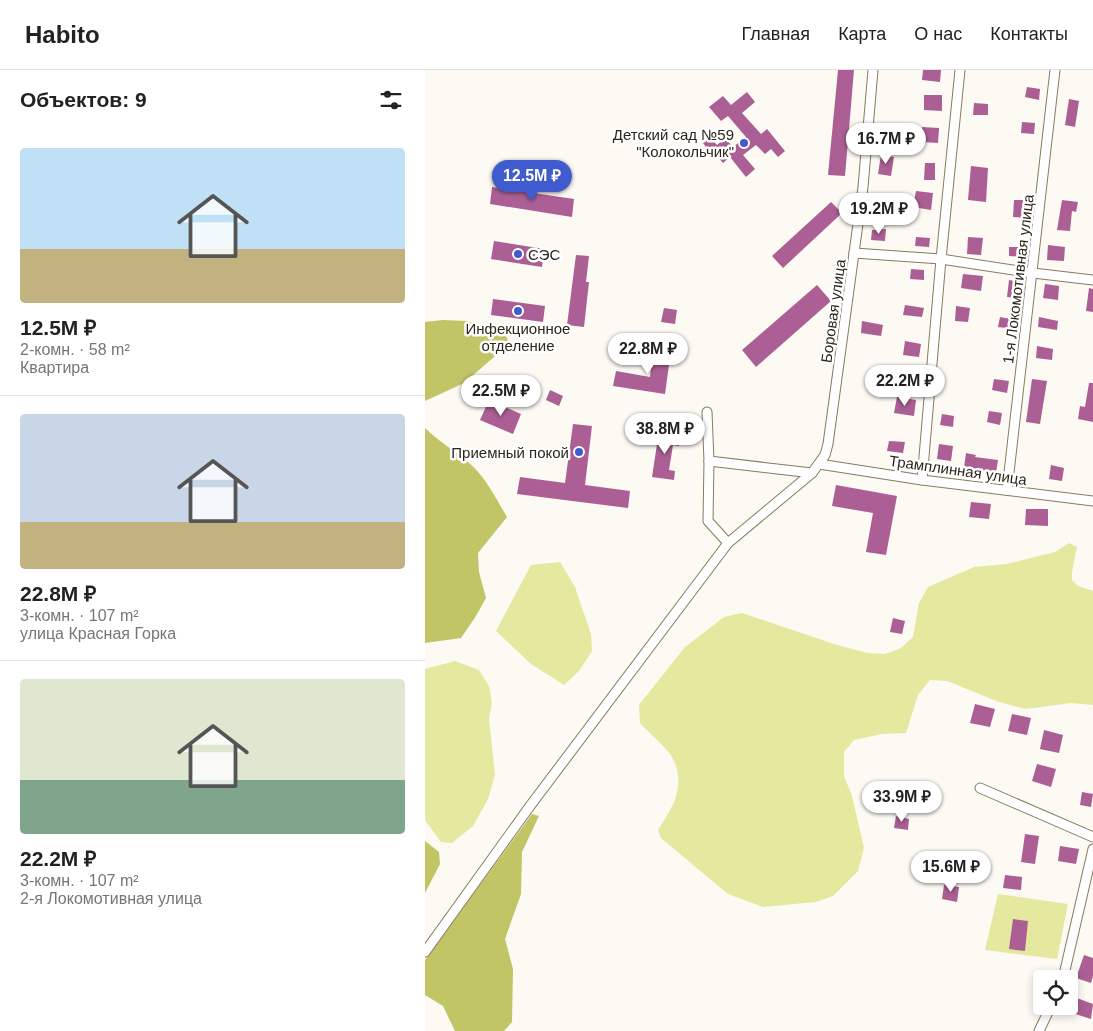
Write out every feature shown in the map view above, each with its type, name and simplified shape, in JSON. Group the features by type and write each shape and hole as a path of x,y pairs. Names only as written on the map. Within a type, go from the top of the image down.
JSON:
{"street":[{"name":"Боровая улица","path":"425,952 530,806 728,543 811,473 825,455 829,444 863,187 873,70"},
{"path":"922,480 960,70"},
{"name":"1-я Локомотивная улица","path":"1007,490 1055,70"},
{"path":"854,253 941,259 1093,280"},
{"path":"707,412 709,461 707,521 728,543"},
{"path":"709,461 811,473"},
{"name":"Трамплинная улица","path":"819,464 922,480 1093,501"},
{"path":"980,788 1093,837"},
{"path":"1065,970 1093,849"},
{"path":"1039,1031 1047,1015"}],"green space":[{"path":"443,320 466,321 504,329 509,344 464,383 425,401 425,322"},
{"path":"425,428 467,461 479,473 507,517 478,553 479,572 486,598 476,616 461,638 425,643"},
{"path":"1069,543 1077,547 1072,580 1078,586 1093,591 1093,705 1071,703 1026,709 999,702 947,681 930,680 918,695 906,733 882,734 854,740 844,752 844,776 852,796 864,848 858,871 833,896 816,902 763,907 728,894 661,838 658,830 673,804 678,786 678,777 670,754 640,723 639,705 685,647 724,617 742,613 837,645 868,653 885,654 901,648 913,637 919,603 928,587 974,567 1007,564 1055,552"},
{"path":"560,562 575,587 591,634 592,651 579,671 564,685 531,664 496,631 531,565"},
{"path":"455,661 479,670 489,686 492,703 489,719 495,775 488,799 473,826 452,843 441,842 425,820 425,669"},
{"path":"532,814 539,816 522,852 521,894 505,939 513,969 512,1022 504,1031 455,1031 443,1006 425,995 425,960"},
{"path":"425,841 439,852 440,864 425,893"},
{"path":"998,894 1068,904 1057,959 985,950"}],"building":[{"path":"838,70 854,70 845,176 828,175"},
{"path":"923,70 941,70 940,82 922,80"},
{"path":"1027,87 1040,89 1039,100 1025,97"},
{"path":"747,92 755,102 742,113 761,134 767,129 785,151 778,157 771,149 765,154 756,145 743,155 755,169 746,177 730,157 723,163 703,143 710,137 717,145 725,138 733,147 746,137 728,116 721,121 709,107 723,96 731,105"},
{"path":"924,95 942,95 942,111 924,110"},
{"path":"1069,99 1079,101 1075,127 1065,125"},
{"path":"974,103 988,104 988,115 973,115"},
{"path":"1022,122 1035,123 1034,134 1021,133"},
{"path":"884,125 903,127 902,141 883,139"},
{"path":"922,127 939,128 938,143 922,142"},
{"path":"881,155 894,157 891,176 878,174"},
{"path":"925,163 935,163 935,180 924,180"},
{"path":"971,166 988,168 986,202 968,200"},
{"path":"492,187 574,199 572,217 490,204"},
{"path":"916,191 933,193 931,210 913,207"},
{"path":"1014,200 1028,200 1027,218 1013,217"},
{"path":"1062,200 1078,202 1076,212 1072,211 1070,231 1057,230"},
{"path":"831,202 842,213 783,268 772,256"},
{"path":"886,229 885,241 871,240 872,230"},
{"path":"916,237 930,238 929,247 915,246"},
{"path":"968,237 983,238 981,255 967,254"},
{"name":"СЭС","path":"494,241 544,249 542,267 491,259"},
{"path":"1048,245 1065,247 1064,261 1047,260"},
{"path":"1009,247 1024,247 1024,257 1009,256"},
{"path":"576,255 589,256 586,282 589,282 584,327 567,325"},
{"path":"911,269 924,270 924,280 910,279"},
{"path":"963,274 983,276 981,291 961,288"},
{"path":"1009,280 1020,282 1018,298 1007,297"},
{"path":"1045,284 1059,286 1058,300 1043,298"},
{"path":"817,285 831,301 756,367 742,350"},
{"path":"1089,288 1093,289 1093,312 1086,311"},
{"name":"Инфекционное отделение","path":"493,299 545,306 543,322 491,315"},
{"path":"905,305 924,308 922,317 903,315"},
{"path":"956,306 970,308 968,322 955,321"},
{"path":"664,308 677,310 675,324 661,322"},
{"path":"1000,317 1016,320 1015,329 998,327"},
{"path":"1039,317 1058,321 1057,330 1038,327"},
{"path":"862,321 883,325 881,336 861,333"},
{"path":"905,341 921,344 919,357 903,355"},
{"path":"1037,346 1053,349 1052,360 1036,358"},
{"path":"654,347 671,350 665,394 613,386 616,371 650,377"},
{"path":"994,379 1009,381 1007,393 992,390"},
{"path":"1032,379 1047,381 1040,424 1026,422"},
{"path":"1089,383 1093,383 1093,422 1078,419 1080,406 1085,407"},
{"path":"550,390 563,396 559,406 546,400"},
{"path":"897,397 916,400 914,416 894,413"},
{"path":"489,400 521,414 513,434 480,420"},
{"path":"989,411 1002,413 1000,425 987,422"},
{"path":"942,414 954,416 953,427 940,425"},
{"name":"Приемный покой","path":"573,424 592,426 585,485 630,491 628,508 517,494 520,477 565,483"},
{"path":"659,431 680,434 679,446 673,445 669,470 675,471 674,480 652,477"},
{"path":"889,441 905,442 903,453 887,451"},
{"path":"939,444 953,446 951,461 937,459"},
{"path":"966,453 976,455 975,457 998,460 996,473 964,468"},
{"path":"1051,465 1064,468 1062,481 1049,479"},
{"path":"836,485 897,496 886,555 866,552 873,513 832,506"},
{"path":"971,502 991,504 989,519 969,517"},
{"path":"1026,509 1048,509 1048,526 1025,525"},
{"path":"893,618 905,621 902,634 890,632"},
{"path":"975,704 995,709 990,727 970,723"},
{"path":"1012,714 1031,718 1027,735 1008,731"},
{"path":"1044,730 1063,735 1059,753 1040,749"},
{"path":"1037,764 1056,769 1051,787 1032,781"},
{"path":"1082,792 1093,794 1091,807 1080,805"},
{"path":"896,816 909,819 908,830 894,828"},
{"path":"1025,834 1039,836 1035,864 1021,862"},
{"path":"1060,846 1079,849 1076,864 1058,861"},
{"path":"967,861 985,863 983,876 966,874"},
{"path":"1005,875 1022,877 1021,890 1003,888"},
{"path":"944,885 959,887 957,902 942,899"},
{"path":"1013,919 1028,921 1025,951 1009,949"},
{"path":"1084,955 1093,958 1091,983 1078,979 1078,972"},
{"path":"1078,998 1093,1004 1091,1019 1078,1015"}],"place":[{"name":"Детский сад №59 \"Колокольчик\"","path":"744,143"},
{"name":"СЭС","path":"518,254"},
{"name":"Инфекционное отделение","path":"518,311"},
{"name":"Приемный покой","path":"579,452"}]}
